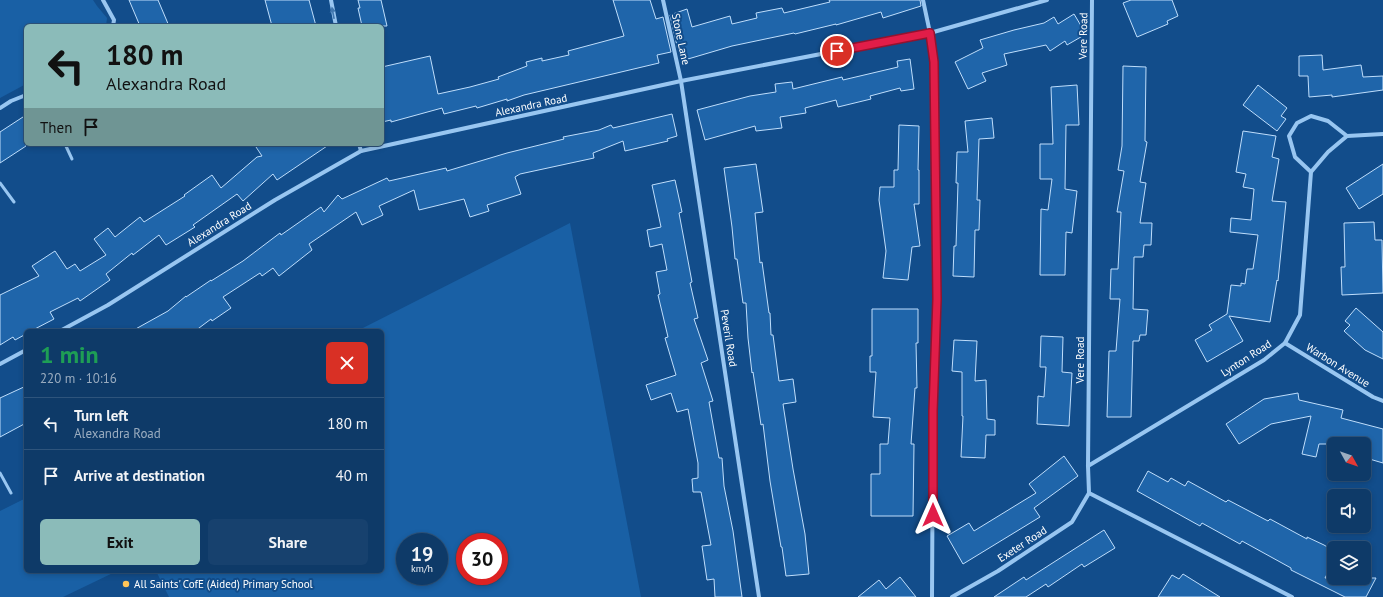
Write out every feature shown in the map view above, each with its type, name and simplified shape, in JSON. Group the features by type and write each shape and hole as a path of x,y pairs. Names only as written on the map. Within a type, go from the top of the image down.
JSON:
{"street":[{"path":"103,0 114,20 113,24"},
{"path":"331,0 336,24"},
{"name":"Stone Lane","path":"663,0 681,81"},
{"path":"923,0 934,62 937,299 933,411 932,597"},
{"name":"Alexandra Road","path":"384,146 681,81 930,33 1047,0"},
{"name":"Vere Road","path":"1088,493 1092,0"},
{"name":"Peveril Road","path":"681,81 759,597"},
{"path":"0,108 11,101 24,96"},
{"path":"1347,136 1328,121 1311,116 1297,123 1289,136 1295,157 1311,172 1328,152 1347,136 1383,134"},
{"path":"360,146 361,151"},
{"name":"Alexandra Road","path":"64,329 108,305 275,200 361,151 384,146"},
{"name":"Lynton Road","path":"1088,466 1264,360 1285,343 1300,315 1311,172"},
{"name":"Warbon Avenue","path":"1285,343 1372,397 1383,401"},
{"path":"0,364 24,351"},
{"path":"1088,493 1292,597"},
{"name":"Exeter Road","path":"952,597 998,571 1072,522 1088,493"}],"lane":[{"path":"66,146 72,159"},
{"path":"0,183 14,202"},
{"path":"0,473 11,493"}],"shaded area":[{"path":"0,0 93,0 107,18 106,24 24,24 24,85 0,98"},
{"path":"570,223 641,597 169,597 157,573 384,573 384,329 361,329"},
{"path":"24,499 24,573 113,573 63,597 0,597 0,511"}],"building":[{"path":"129,0 158,0 168,24 139,24"},
{"path":"265,0 309,0 315,24 271,24"},
{"path":"358,0 381,0 387,26 384,26 384,24 362,24 358,8 360,8"},
{"path":"613,0 650,0 656,19 663,17 671,52 657,55 659,63 524,95 507,101 507,99 477,108 476,106 444,114 442,108 391,122 391,120 384,122 384,67 430,56 438,94 499,79 498,77 527,66 526,62 542,58 542,61 569,55 568,51 624,36"},
{"path":"829,0 920,0 921,6 883,18 881,12 836,25 732,46 688,59 687,56 682,57 680,49 678,50 670,15 687,9 692,27 730,16 732,24 757,18 756,13 782,8 784,13 830,2"},
{"path":"1131,0 1172,0 1178,16 1167,21 1168,24 1137,37 1123,3"},
{"path":"1074,14 1086,34 1067,45 1065,41 1050,51 1046,45 1004,54 1007,65 982,73 986,81 968,89 955,62 983,48 980,40 1044,23 1054,17 1058,24"},
{"path":"1322,55 1323,70 1361,65 1363,77 1383,76 1383,90 1332,97 1332,95 1309,97 1308,76 1299,76 1299,56"},
{"path":"910,59 914,89 901,91 900,88 870,96 871,99 838,107 836,100 805,108 806,113 780,117 782,128 756,131 755,126 705,140 697,110 750,96 776,92 775,84 792,82 793,89 842,77 843,80 898,67 897,61"},
{"path":"1123,66 1146,67 1145,141 1147,142 1140,182 1146,183 1140,223 1152,223 1151,245 1144,245 1143,257 1134,257 1133,309 1148,310 1146,335 1140,335 1139,341 1133,341 1131,417 1107,417 1109,351 1116,351 1120,299 1110,299 1111,269 1118,269 1121,212 1117,212 1124,171 1118,170 1122,146"},
{"path":"1077,85 1079,125 1066,125 1065,189 1077,191 1072,233 1066,232 1065,275 1040,275 1041,209 1048,210 1052,179 1040,179 1040,144 1053,144 1051,87"},
{"path":"1258,85 1287,108 1281,116 1286,119 1277,131 1243,105"},
{"path":"672,114 677,136 667,139 668,141 625,151 623,141 593,153 594,158 520,174 515,177 521,194 487,205 489,211 470,217 464,199 419,210 414,190 379,206 383,215 362,225 356,212 309,244 312,250 279,276 273,268 262,276 260,273 223,297 231,308 212,321 211,319 198,329 136,329 168,311 186,296 243,261 280,233 281,235 321,207 324,212 338,195 342,199 387,178 389,181 446,168 447,171 507,153 564,139 563,137 599,130 611,125 613,128"},
{"path":"24,116 24,146 26,146 0,163 0,132"},
{"path":"992,118 994,138 979,139 977,200 980,200 979,230 975,230 974,277 953,276 957,215 957,152 968,152 965,121"},
{"path":"899,125 919,126 919,204 914,204 920,246 912,247 908,280 883,278 886,251 879,200 880,187 894,187 894,170 898,170"},
{"path":"1243,131 1276,136 1272,157 1279,159 1272,201 1286,202 1278,281 1277,280 1270,322 1229,316 1243,341 1207,362 1195,340 1212,330 1209,325 1227,314 1231,285 1241,286 1241,283 1245,284 1247,269 1253,269 1258,235 1230,232 1231,218 1251,220 1254,189 1243,187 1246,174 1236,172"},
{"path":"255,146 327,146 277,180 273,174 243,201 237,194 193,225 195,227 166,245 159,235 133,255 132,253 106,274 110,280 80,301 78,298 50,312 54,319 35,329 24,329 24,335 15,340 13,337 0,345 0,295 39,276 32,266 55,251 67,269 75,264 80,271 106,255 94,239 108,228 115,237 140,217 144,222 185,196 184,195 212,175 221,188 257,157 262,156"},
{"path":"756,164 763,212 755,213 760,263 762,262 770,313 771,335 773,335 779,381 793,379 796,402 783,404 805,534 809,574 786,576 770,481 763,424 761,425 753,372 752,373 746,303 743,303 737,259 735,259 724,168"},
{"path":"1383,164 1383,194 1359,209 1346,188"},
{"path":"675,180 682,212 679,213 692,282 690,283 698,318 694,319 708,360 701,363 713,401 709,402 719,458 722,458 724,486 733,531 742,597 715,597 714,579 707,580 702,546 711,545 701,492 693,492 692,479 698,478 698,463 688,409 677,412 671,393 651,400 646,385 676,375 665,338 668,337 658,295 660,294 656,272 667,270 662,244 650,247 647,230 661,227 652,185"},
{"path":"1374,222 1375,240 1382,240 1383,293 1342,295 1341,267 1345,267 1344,223"},
{"path":"1356,308 1383,332 1383,359 1365,350 1344,331 1350,325 1345,321"},
{"path":"872,309 918,309 918,343 916,343 917,388 915,388 911,444 914,444 913,516 871,516 871,474 880,474 880,444 888,444 890,418 873,417 876,372 870,372 870,356 872,356"},
{"path":"1041,336 1063,337 1062,372 1072,373 1069,426 1037,424 1038,396 1044,397 1046,367 1040,367"},
{"path":"954,340 977,341 975,381 986,380 987,419 995,420 995,435 986,435 985,458 961,457 963,416 962,372 952,371"},
{"path":"24,387 24,424 0,437 0,398"},
{"path":"1298,393 1299,400 1343,410 1341,418 1383,429 1383,463 1371,459 1371,437 1327,437 1327,444 1319,444 1316,457 1302,454 1311,416 1271,424 1239,444 1226,424 1264,399"},
{"path":"1064,456 1078,476 1034,508 1040,517 963,564 947,536 969,523 974,531 1036,493 1029,484"},
{"path":"1148,471 1168,482 1171,478 1185,486 1188,481 1226,502 1228,500 1268,521 1270,519 1307,539 1307,537 1327,547 1327,574 1325,578 1327,578 1327,585 1371,585 1371,578 1376,578 1366,597 1345,597 1291,570 1291,568 1242,541 1240,544 1202,523 1200,526 1137,491"},
{"path":"1104,530 1115,548 1084,567 1082,564 1048,587 1046,584 1026,597 994,597 1024,577 1026,580"},
{"path":"1183,574 1220,597 1158,597 1172,575 1179,579"},
{"path":"900,577 916,597 858,597 879,580 886,589"}],"place":[{"name":"All Saints' CofE (Aided) Primary School","path":"126,584"}],"route":[{"path":"837,51 930,33 934,62 937,299 933,411 933,515"}]}
